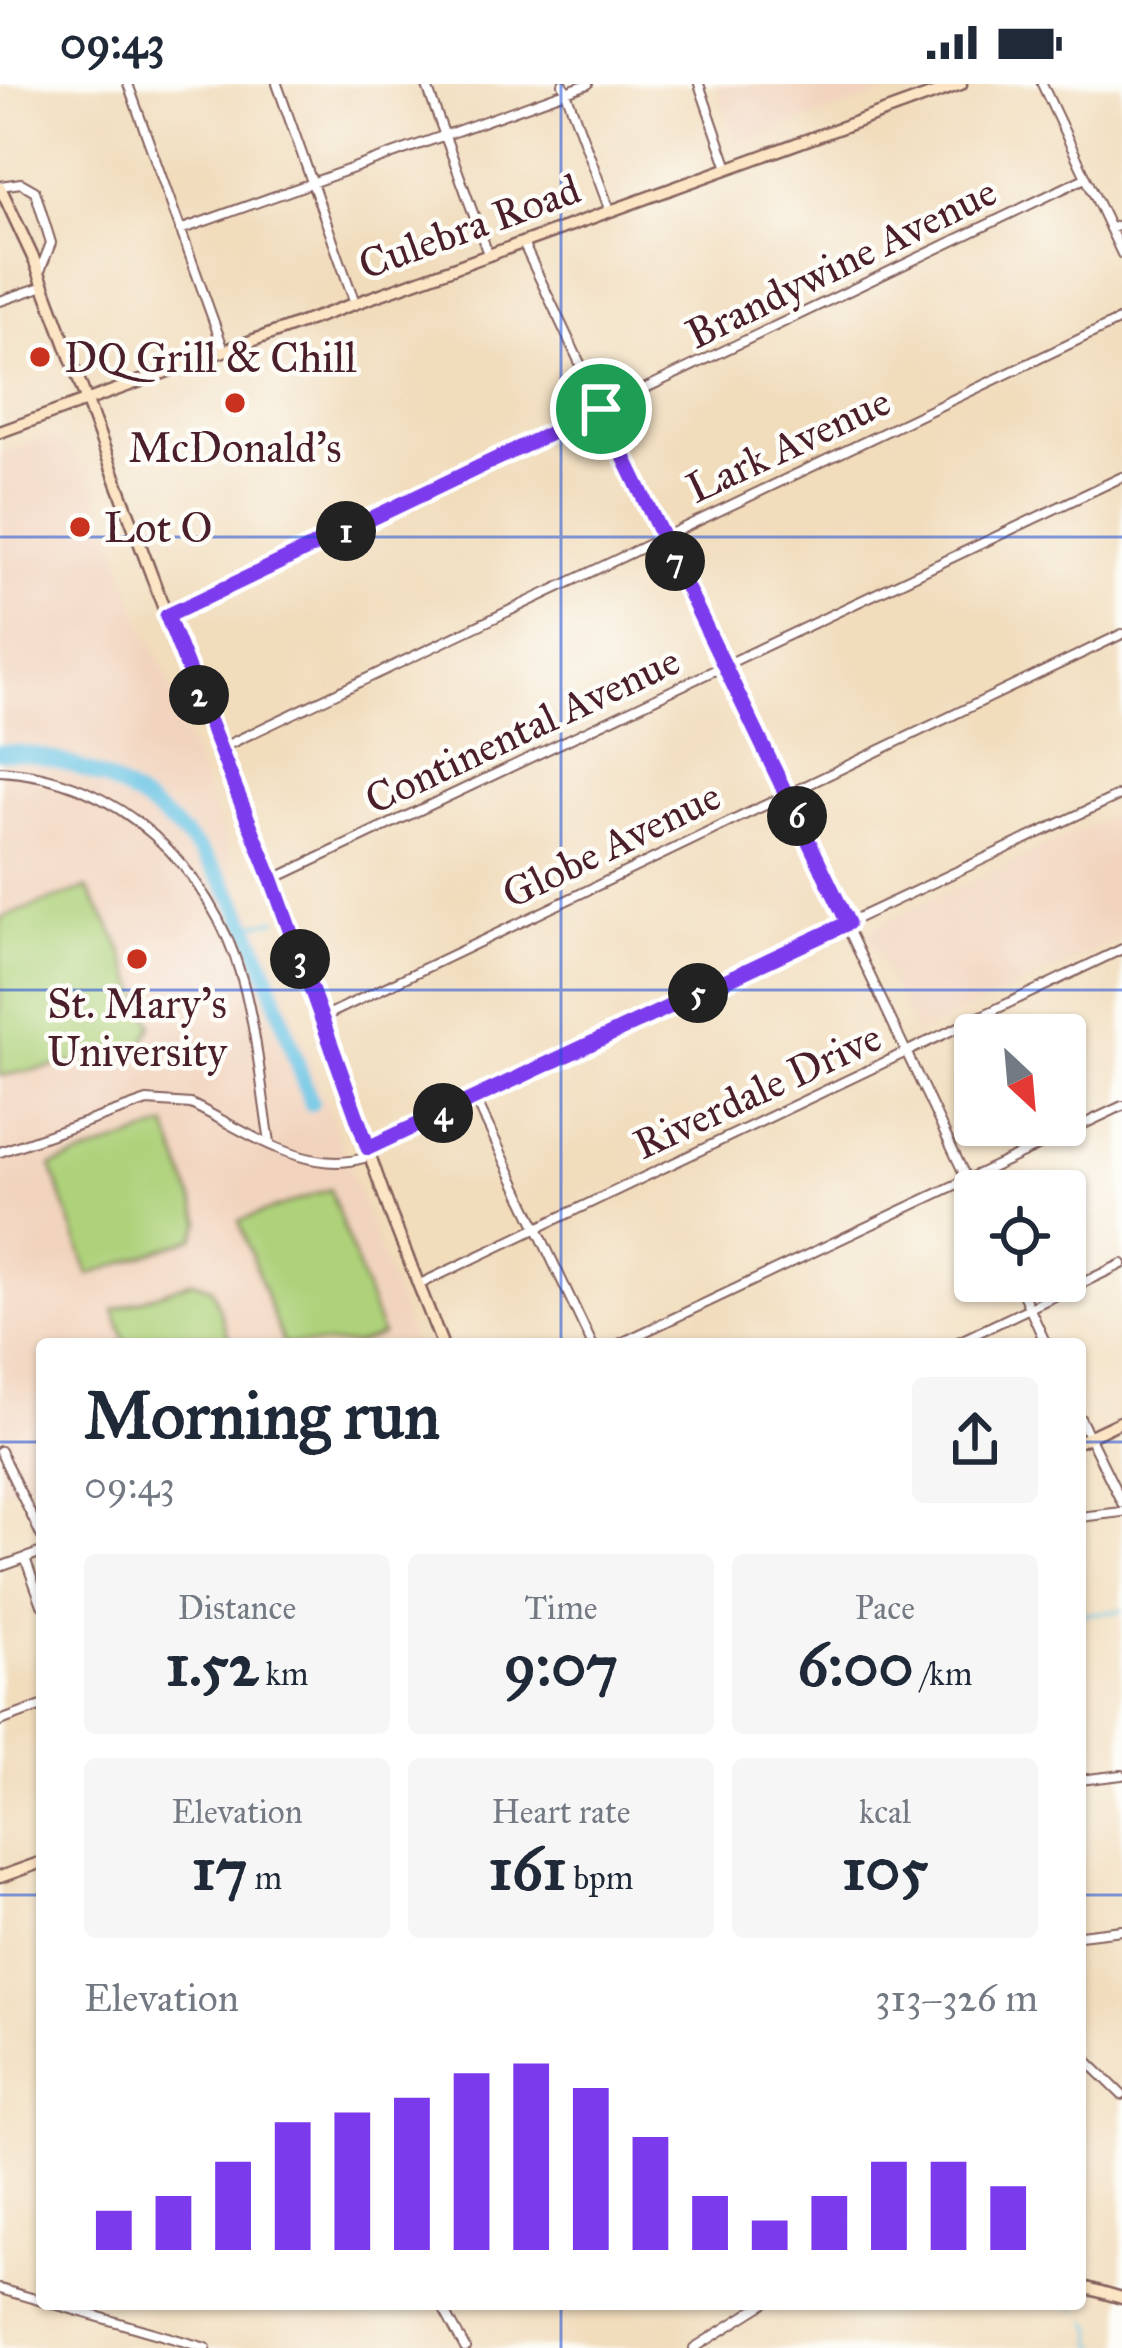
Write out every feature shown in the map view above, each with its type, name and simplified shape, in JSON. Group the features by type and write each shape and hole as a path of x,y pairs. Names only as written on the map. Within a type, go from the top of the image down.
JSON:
{"main road":[{"name":"Culebra Road","path":"0,432 961,84"},
{"path":"0,186 41,279 272,880 440,1338"},
{"path":"1086,1440 1122,1421"},
{"path":"0,1877 36,1864"},
{"path":"1086,2288 1122,2298"}],"street":[{"path":"128,84 224,350"},
{"path":"277,84 355,303"},
{"path":"426,84 488,254"},
{"path":"179,230 564,88 588,84"},
{"path":"699,84 728,168"},
{"path":"1042,84 1122,254"},
{"path":"564,88 610,211"},
{"name":"Brandywine Avenue","path":"167,616 1085,178"},
{"path":"0,186 21,183 35,191 51,243 41,279 0,301"},
{"path":"1110,229 1122,224"},
{"path":"523,242 962,1170"},
{"name":"Lark Avenue","path":"220,748 1122,319"},
{"name":"Continental Avenue","path":"272,880 1122,477"},
{"name":"Globe Avenue","path":"321,1018 1122,634"},
{"path":"0,771 40,776 112,804 174,852 204,891 224,927 243,982 270,1142"},
{"path":"0,1153 147,1101 170,1099 190,1103 329,1165 350,1164 475,1098 1122,794"},
{"name":"Riverdale Drive","path":"418,1285 1122,949"},
{"path":"475,1098 589,1338"},
{"path":"988,1170 1122,1106"},
{"path":"632,1338 954,1186"},
{"path":"967,1338 1122,1264"},
{"path":"1027,1302 1043,1338"},
{"path":"1086,1447 1122,1508 1086,1516"},
{"path":"0,1451 36,1525"},
{"path":"0,1567 36,1554"},
{"path":"25,1558 36,1588"},
{"path":"0,1721 36,1708"},
{"path":"1086,1779 1122,1775"},
{"path":"1086,1934 1122,1930"},
{"path":"1086,2060 1122,2095"},
{"path":"0,2289 36,2299"},
{"path":"75,2310 206,2348"},
{"path":"444,2310 465,2348"},
{"path":"694,2348 754,2310"}],"shaded area":[{"path":"715,84 912,84 736,144"},
{"name":"St. Mary's University","path":"48,436 71,451 94,486 229,848 230,863 265,934 411,1338 36,1338 36,1478 0,1491 0,454"},
{"path":"1122,810 1122,938 916,1035 867,931"}],"green space":[{"path":"87,888 117,939 152,1025 144,1042 96,1059 0,1076 0,918"},
{"path":"167,1126 201,1222 194,1238 89,1275 51,1166"},
{"path":"330,1189 382,1335 281,1338 239,1221"},
{"path":"193,1281 212,1288 229,1338 124,1338 114,1310"}],"waterway":[{"path":"0,752 36,755 107,780 141,800 200,852 241,913 311,1103"},
{"path":"246,925 277,920"},
{"path":"1086,1614 1122,1611"},
{"path":"1089,2321 1099,2348"}],"place":[{"name":"DQ Grill & Chill","path":"40,357"},
{"name":"McDonald's","path":"235,403"},
{"name":"Lot O","path":"80,527"},
{"name":"St. Mary's University","path":"137,959"}],"route":[{"path":"601,409 848,923 368,1148 272,880 167,616 601,409"}]}
